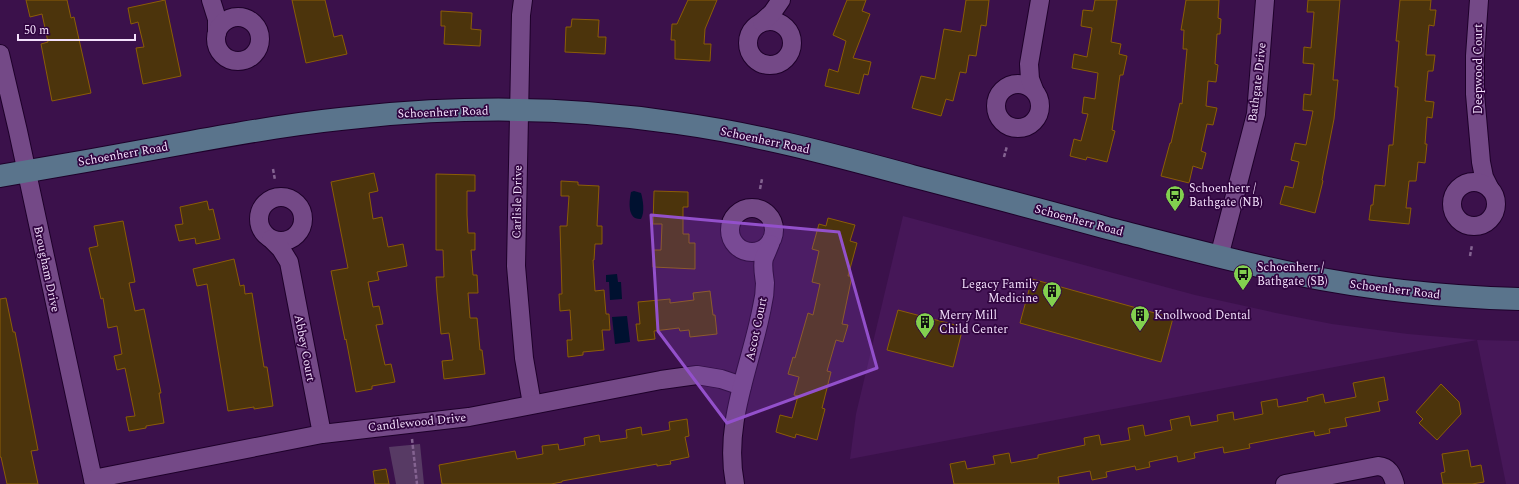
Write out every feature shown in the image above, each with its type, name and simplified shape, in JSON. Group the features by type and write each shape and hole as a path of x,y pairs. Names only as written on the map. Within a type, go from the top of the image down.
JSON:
{"main road":[{"name":"Schoenherr Road","path":"0,176 244,133 356,117 449,110 565,112 622,116 677,122 802,146 1219,257 1300,275 1398,290 1448,295 1519,299"}],"street":[{"name":"Carlisle Drive","path":"523,0 521,15 516,266 524,358 532,404"},
{"path":"1029,64 1020,76 1003,89 996,100 995,108 1000,120 1006,125 1014,128 1029,126 1038,114 1040,106 1039,99 1030,79 1029,64 1040,0"},
{"name":"Bathgate Drive","path":"1219,257 1256,114 1265,0"},
{"name":"Deepwood Court","path":"1479,0 1475,56 1475,94 1481,162 1484,176 1494,195 1496,203 1492,217 1487,223 1479,226 1464,225 1458,220 1452,208 1454,194 1474,175 1481,162"},
{"path":"781,1 782,16 791,36 792,43 786,58 773,65 766,65 758,62 752,57 747,44 751,31 772,13 781,1"},
{"path":"212,2 225,12 238,17 246,18 258,27 260,42 258,50 253,56 247,60 239,61 226,58 221,53 217,46 216,19 212,2"},
{"path":"217,33 220,26 225,21 238,17"},
{"path":"762,22 776,21 787,29"},
{"name":"Brougham Drive","path":"0,54 93,482"},
{"path":"1010,85 1023,84 1030,87 1035,92"},
{"path":"1464,184 1478,182 1490,189"},
{"name":"Abbey Court","path":"289,262 281,249 265,235 259,221 263,206 275,197 290,199 300,208 303,215 301,229 291,247 289,262 322,434"},
{"name":"Ascot Court","path":"735,484 731,450 732,437 742,386 757,331 762,306 765,284 763,272 764,258 773,237 774,230 773,222 769,215 763,210 748,208 741,211 731,222 730,236 738,248 751,253 758,261 763,272"},
{"path":"271,239 285,241 297,235"},
{"path":"751,253 758,252 770,244"},
{"name":"Candlewood Drive","path":"93,482 322,434 469,417 661,380 698,376 721,379 742,386"},
{"path":"1284,484 1372,467 1383,467 1391,476"}],"path":[{"path":"1004,157 1007,146"},
{"path":"273,169 275,180"},
{"path":"760,189 762,179"},
{"path":"1470,256 1472,244"},
{"path":"412,443 417,484"}],"highlighted area":[{"path":"651,215 839,232 877,368 727,423 658,331"}],"shaded area":[{"path":"903,216 1195,295 1276,313 1332,324 1408,334 1478,340 1519,341 1519,484 1506,484 1477,340 850,459 856,414"},
{"path":"420,444 424,484 396,484 389,447"}],"water":[{"path":"634,191 641,193 642,196 643,210 641,219 636,219 633,217 630,210 631,192"},
{"path":"617,274 618,282 621,282 622,299 610,300 609,282 606,282 606,275"},
{"path":"627,316 630,342 615,344 612,317"}],"building":[{"path":"26,0 67,0 71,18 74,17 91,93 52,101 41,44 48,42 42,14 30,17"},
{"path":"165,0 181,76 143,84 136,48 144,47 138,22 131,24 128,8"},
{"path":"292,0 325,0 334,37 342,35 347,54 306,63"},
{"path":"688,0 717,0 705,29 704,44 711,44 710,61 675,59 675,40 671,40 672,24 677,24"},
{"path":"847,0 866,0 862,11 870,14 853,58 871,62 868,75 864,74 859,94 825,86 829,69 838,72 846,41 833,35"},
{"path":"966,0 989,0 986,26 981,25 976,56 969,55 966,73 960,72 953,101 946,99 941,116 912,108 921,76 935,79 944,29 961,32"},
{"path":"1095,0 1117,0 1111,42 1121,44 1119,54 1127,56 1123,75 1120,75 1112,130 1115,131 1107,162 1087,157 1086,160 1070,156 1074,139 1081,141 1088,114 1082,113 1084,97 1095,99 1098,73 1072,68 1074,54 1087,57 1092,28 1081,26 1083,10 1093,11"},
{"path":"1186,0 1219,0 1218,18 1221,19 1220,34 1217,34 1215,64 1218,65 1216,82 1208,81 1206,106 1217,108 1213,125 1207,124 1201,151 1206,153 1202,169 1193,166 1189,183 1161,176 1171,143 1180,103 1182,104 1187,49 1183,49 1184,30 1181,30"},
{"path":"1308,0 1340,0 1333,80 1338,80 1334,119 1323,181 1315,213 1280,204 1285,186 1293,188 1299,162 1291,160 1295,143 1306,145 1313,111 1303,110 1304,94 1311,95 1314,64 1303,63 1304,47 1311,48 1314,12 1307,12"},
{"path":"1400,0 1431,0 1430,10 1436,10 1434,26 1429,25 1426,55 1435,55 1433,71 1428,71 1425,101 1434,102 1432,118 1427,117 1425,163 1418,162 1416,181 1409,181 1406,208 1411,208 1409,224 1369,220 1371,205 1373,205 1375,185 1385,186 1389,145 1393,145 1398,87 1395,87 1399,41 1396,41"},
{"path":"441,11 472,13 471,29 481,30 480,46 444,44 445,26 441,26"},
{"path":"572,19 599,20 598,37 606,37 605,54 565,52 566,27 571,27"},
{"path":"374,173 378,191 369,193 373,219 382,217 388,247 403,244 407,266 377,272 379,280 368,282 373,307 379,306 383,324 376,325 385,365 391,364 395,382 372,386 372,389 356,392 331,271 348,268 331,182"},
{"path":"436,174 475,175 475,191 467,191 467,215 468,233 475,233 475,250 471,250 473,275 477,275 478,293 468,293 470,318 477,318 480,350 482,350 485,374 444,379 442,361 453,360 449,333 441,334 437,293 436,277 444,277 443,250 436,250"},
{"path":"561,181 578,182 578,185 599,186 597,226 602,226 602,244 595,244 593,260 595,291 604,290 606,314 609,314 610,330 602,330 604,350 583,352 583,355 568,357 567,340 572,340 570,310 560,311 559,294 562,294 560,226 567,226 569,196 561,196"},
{"path":"654,191 688,192 688,207 683,207 683,234 689,234 689,243 695,243 695,269 653,267 653,250 661,250 662,224 653,224"},
{"path":"207,201 209,210 213,209 220,239 196,244 195,238 179,241 175,225 183,224 180,207"},
{"path":"828,218 855,225 850,241 857,243 848,276 852,276 842,324 848,325 843,342 836,340 827,371 831,372 822,408 825,409 817,440 796,434 795,438 776,432 780,415 792,418 798,396 794,395 799,377 788,374 793,357 795,358 808,313 813,315 820,284 812,282 819,251 812,249 819,224 826,226"},
{"path":"123,221 135,282 129,283 135,311 144,309 161,393 159,393 164,423 129,431 126,417 135,416 125,368 117,370 114,356 122,354 117,326 108,328 103,298 101,299 89,248 98,246 94,226"},
{"path":"234,259 240,286 244,285 245,294 252,293 264,367 267,367 273,406 228,411 207,284 197,286 193,269"},
{"path":"1032,279 1173,318 1161,362 1020,323"},
{"path":"710,291 717,334 690,337 689,330 680,331 679,328 654,331 655,339 638,341 636,324 640,324 638,302 670,299 670,303 694,300 693,293"},
{"path":"6,298 13,332 15,332 38,450 31,451 38,484 7,484 0,457 0,299"},
{"name":"Merry Mill Child Center","path":"898,310 963,327 953,367 887,350"},
{"path":"1384,377 1388,400 1378,402 1380,411 1345,418 1347,426 1329,429 1330,433 1315,436 1314,431 1249,444 1250,448 1224,453 1223,447 1194,453 1195,458 1178,462 1177,456 1149,462 1150,467 1136,470 1135,466 1106,472 1107,477 1092,480 1090,471 1058,477 1059,484 954,484 950,464 965,461 967,469 995,464 993,456 1009,453 1011,463 1038,458 1038,455 1085,445 1084,438 1099,435 1101,445 1130,440 1128,428 1143,425 1145,436 1172,430 1170,420 1189,416 1191,426 1218,421 1217,415 1233,412 1234,420 1263,414 1261,402 1277,399 1278,407 1308,401 1307,398 1323,394 1325,403 1356,397 1353,383"},
{"path":"1441,384 1459,402 1461,414 1437,440 1419,423 1423,419 1416,412"},
{"path":"687,419 689,436 685,437 689,457 670,461 671,464 657,466 657,464 551,484 442,484 439,465 515,451 517,459 543,454 542,446 558,444 559,450 585,445 584,438 599,435 600,442 627,438 626,430 641,427 642,435 670,430 669,422"},
{"path":"1468,450 1471,467 1481,465 1484,482 1472,484 1443,484 1441,473 1445,472 1442,454"},
{"path":"386,469 389,484 375,484 373,471"}],"place":[{"name":"Schoenherr / Bathgate (NB)","path":"1175,212"},
{"name":"Schoenherr / Bathgate (SB)","path":"1243,291"},
{"name":"Legacy Family Medicine","path":"1052,308"},
{"name":"Knollwood Dental","path":"1140,332"},
{"name":"Merry Mill Child Center","path":"925,339"}]}
